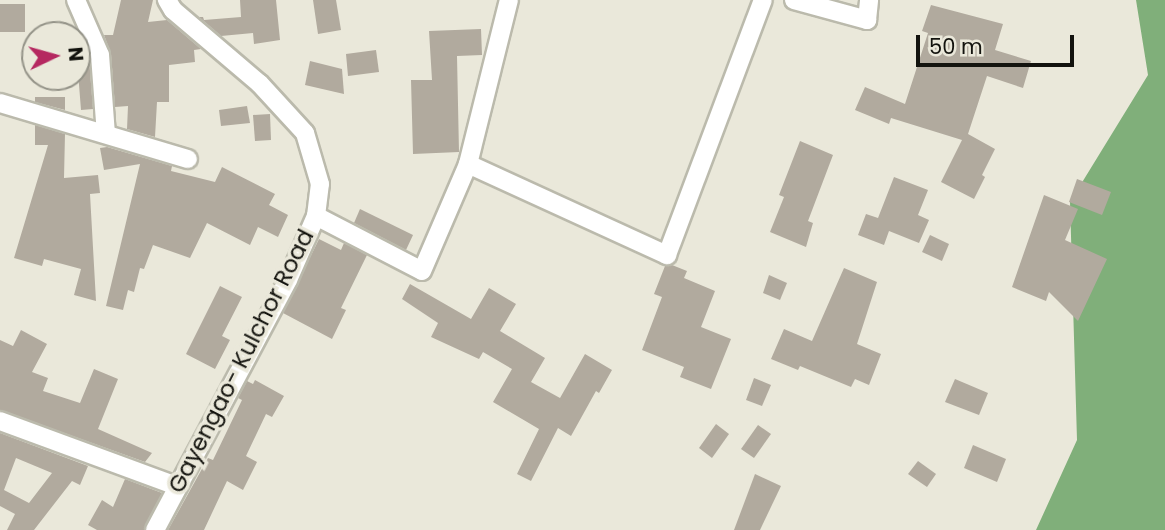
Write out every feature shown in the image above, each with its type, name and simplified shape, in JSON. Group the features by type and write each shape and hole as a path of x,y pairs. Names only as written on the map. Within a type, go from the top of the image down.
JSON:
{"street":[{"path":"76,0 100,55 106,134"},
{"name":"Gayengao- Kulchor Road","path":"155,530 288,280 316,216 320,184 305,133 260,84 173,10 167,0"},
{"path":"316,216 422,271 468,164 509,0"},
{"path":"468,164 667,255 763,0"},
{"path":"794,0 867,20 869,0"},
{"path":"0,103 188,159"},
{"path":"0,421 177,486"}],"shaded area":[{"path":"1136,0 1165,0 1165,530 1036,530 1077,440 1070,202 1148,75"}],"building":[{"path":"121,0 153,0 148,22 167,20 201,49 194,50 195,62 169,65 169,102 157,102 155,137 127,129 128,106 115,107 111,54 104,35 113,35"},
{"path":"240,0 276,0 280,40 254,44 253,33 221,36 199,17 204,20 241,17"},
{"path":"313,0 336,0 341,30 318,34"},
{"path":"0,4 25,4 25,21 21,21 21,32 0,32"},
{"path":"931,5 1003,24 995,50 1031,61 1023,88 987,76 968,134 995,149 974,199 941,182 962,140 891,118 889,124 855,110 865,87 905,104 928,33 922,31"},
{"path":"481,29 482,55 457,56 459,152 413,154 411,80 432,80 429,31"},
{"path":"376,50 379,72 348,76 346,54"},
{"path":"310,61 342,69 344,94 305,85"},
{"path":"91,84 93,109 81,110 80,91 91,91"},
{"path":"35,97 65,97 65,110 35,102"},
{"path":"247,106 250,123 221,126 219,110"},
{"path":"270,114 271,140 255,141 253,115"},
{"path":"35,125 65,134 64,178 98,175 100,193 90,194 96,301 74,295 81,269 44,259 42,266 14,258 48,145 35,145"},
{"path":"800,141 833,155 808,221 813,223 806,247 770,232 784,197 779,195"},
{"path":"107,147 172,166 171,171 215,182 222,167 275,194 269,205 288,215 278,237 258,227 250,245 207,223 190,258 153,245 144,269 140,268 134,292 128,290 123,310 106,306 140,164 104,170 100,148"},
{"path":"894,177 928,190 918,215 929,220 919,243 889,231 884,245 858,235 866,214 878,218"},
{"path":"1077,179 1111,192 1102,215 1069,202"},
{"path":"1044,195 1078,209 1065,240 1107,259 1078,321 1049,292 1046,301 1012,287"},
{"path":"360,209 413,235 406,250 354,223"},
{"path":"930,235 949,244 942,261 922,252"},
{"path":"319,239 341,250 344,243 367,255 341,308 346,310 332,339 283,313"},
{"path":"672,265 687,271 684,278 715,291 701,327 731,339 711,389 680,377 684,367 642,350 662,297 654,294 665,266"},
{"path":"844,268 877,282 857,344 881,354 869,385 855,379 851,387 800,366 798,370 771,359 784,329 812,341"},
{"path":"769,275 787,283 780,300 763,293"},
{"path":"410,284 471,319 489,288 516,304 500,331 545,358 531,382 560,398 585,354 612,370 599,393 596,391 571,436 558,428 531,481 517,474 539,429 493,402 512,369 483,352 479,359 431,337 438,323 402,299"},
{"path":"220,286 242,297 222,336 230,340 215,369 186,354"},
{"path":"21,330 47,344 32,372 48,378 43,391 80,403 94,369 118,379 98,429 152,453 145,462 0,410 0,340 13,346"},
{"path":"754,378 771,385 762,406 746,400"},
{"path":"955,379 988,393 979,415 945,402"},
{"path":"255,380 284,396 272,417 266,414 246,456 257,462 243,490 227,481 204,530 168,530 208,458 213,460 242,400 238,398 247,381 253,384"},
{"path":"716,424 729,434 712,458 699,448"},
{"path":"758,425 771,434 754,458 741,449"},
{"path":"0,433 88,466 80,485 72,481 34,530 7,530 15,514 0,506","holes":["16,458 52,473 29,503 4,490"]},
{"path":"973,445 1006,459 997,482 964,468"},
{"path":"918,461 936,474 927,487 908,474"},
{"path":"755,474 781,486 760,530 734,530"},
{"path":"125,479 162,493 144,530 97,530 88,525 102,500 113,507"}]}
